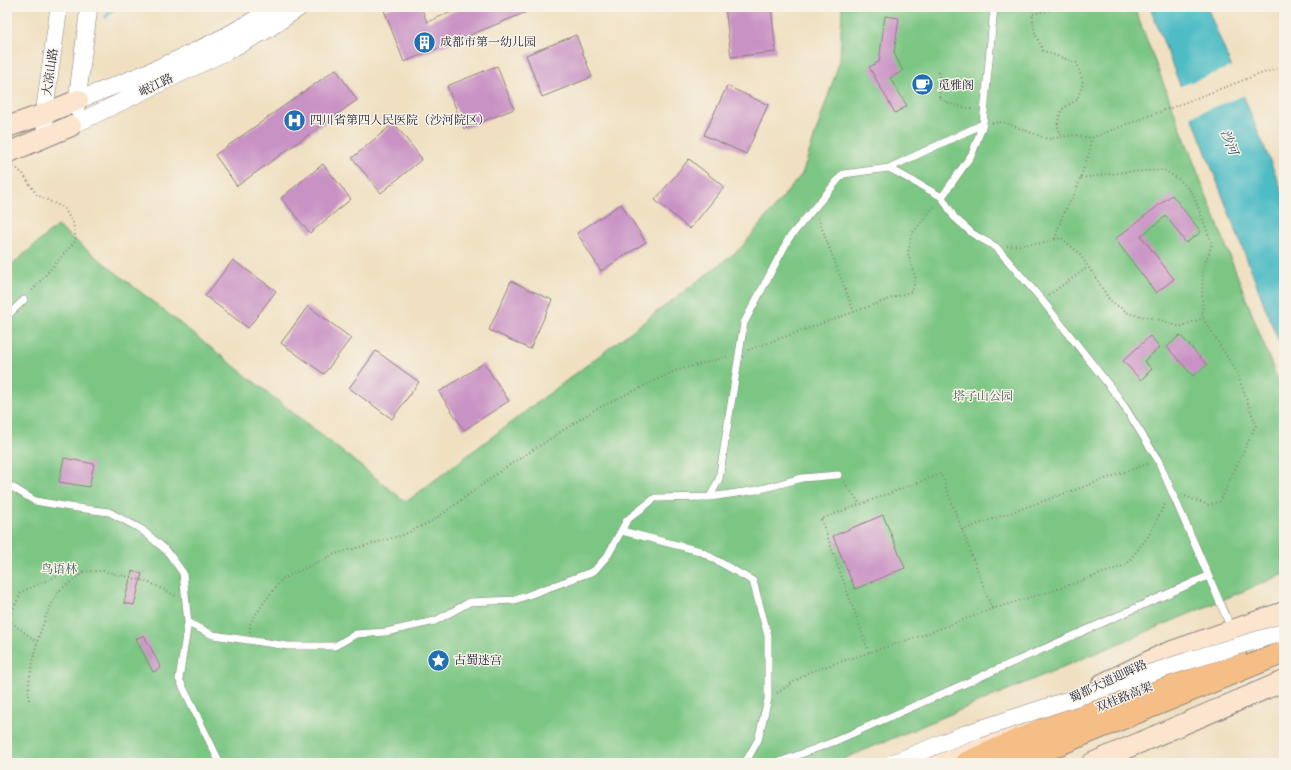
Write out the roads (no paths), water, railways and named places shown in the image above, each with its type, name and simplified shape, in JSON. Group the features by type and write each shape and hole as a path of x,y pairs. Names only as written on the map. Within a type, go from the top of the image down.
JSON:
{"highway":[{"name":"双桂路高架","path":"966,763 1039,731 1284,632"},
{"name":"双桂路高架","path":"1013,763 1284,652"}],"main road":[{"name":"岷江路","path":"7,127 78,100"},
{"name":"岷江路","path":"10,159 46,137 71,126"},
{"name":"蜀都大道迎晖路","path":"937,763 1032,716 1164,654 1284,612"},
{"path":"1092,763 1284,681"}],"street":[{"name":"大凉山路","path":"46,137 44,114 58,7"},
{"path":"71,126 78,100 89,7"},
{"name":"岷江路","path":"78,100 185,57 251,23 275,7"},
{"name":"岷江路","path":"71,126 225,52 265,31 300,7"},
{"path":"892,763 973,731 1187,661 1284,632"}],"lane":[{"path":"942,197 972,154 983,124 994,7"},
{"path":"710,497 719,479 744,323 789,238 843,174 889,168 983,124"},
{"path":"889,168 942,197 954,217 973,234 996,247 1042,300 1119,398 1158,460 1232,630"},
{"path":"7,316 24,300"},
{"path":"188,623 213,635 288,646 335,646 356,634 386,632 434,621 470,602 515,600 594,571 608,555 627,520 655,498 710,497 757,490 802,478 838,474"},
{"path":"7,484 35,501 109,512 141,529 167,551 183,572 187,602 188,623 179,679 220,763"},
{"path":"622,531 700,551 753,581 768,636 768,699 758,740 745,763"},
{"path":"777,763 833,742 1208,576"}],"water":[{"name":"沙河","path":"1150,7 1207,7 1284,195 1284,356"}],"waterway":[{"path":"106,17 114,7"}],"place":[{"name":"成都市第一幼儿园","path":"425,42"},
{"name":"觅雅阁","path":"922,85"},
{"name":"四川省第四人民医院（沙河院区）","path":"295,120"},
{"name":"古蜀迷宫","path":"439,660"}],"park label":[{"name":"塔子山公园","path":"983,396"},
{"name":"鸟语林","path":"59,569"}]}
